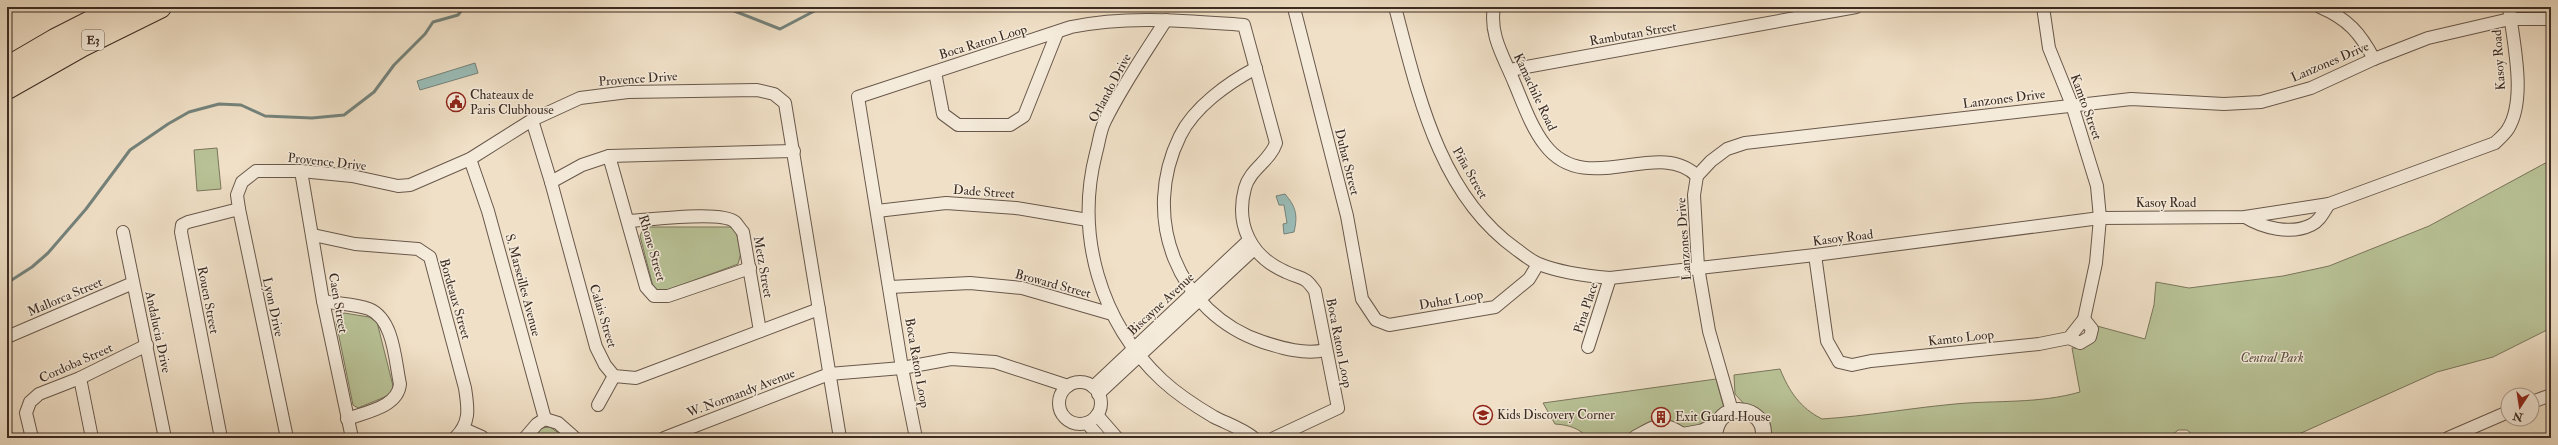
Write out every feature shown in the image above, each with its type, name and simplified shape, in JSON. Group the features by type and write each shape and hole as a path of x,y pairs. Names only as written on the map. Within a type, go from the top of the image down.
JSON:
{"highway":[{"name":"E3","path":"7,68 59,48 120,14 160,7"},
{"name":"E3","path":"7,88 59,48"}],"street":[{"name":"Duhat Street","path":"1297,7 1295,12 1347,216 1362,299 1376,320"},
{"name":"Piña Street","path":"1395,7 1418,96 1442,154 1468,203 1499,236 1538,264 1584,276 1610,278 1698,267"},
{"name":"Kamachile Road","path":"1494,7 1494,38 1510,70 1525,109 1545,146 1565,162 1588,169 1657,162 1688,167 1697,176"},
{"name":"Rambutan Street","path":"1510,70 1856,7"},
{"name":"Kamto Street","path":"2043,7 2049,48 2072,105 2097,186 2100,218"},
{"path":"2320,7 2334,13 2362,35 2374,59"},
{"path":"2509,7 2510,19"},
{"name":"Lanzones Drive","path":"1732,411 1709,331 1698,267 1694,195 1697,176 1711,161 1727,149 1745,143 2131,99 2224,104 2262,102 2311,88 2374,59 2428,38 2510,19 2551,19"},
{"name":"Kasoy Road","path":"1698,267 1815,256 2100,218 2245,217 2329,204 2495,143 2508,129 2515,106 2518,84 2510,19"},
{"name":"Boca Raton Loop","path":"916,438 902,368 858,96 1091,23 1166,20 1244,25 1276,143 1273,152 1256,168 1245,186 1241,207 1251,245 1268,263 1286,273 1307,279 1316,291 1325,350 1338,408 1274,438"},
{"name":"Orlando Drive","path":"1166,20 1104,122 1090,176 1088,220 1092,252 1103,295 1112,314 1136,353 1169,385 1213,416 1240,428 1254,438"},
{"path":"934,72 944,114 958,125 1010,126 1024,116 1057,33"},
{"path":"1256,68 1210,97 1180,135 1166,172 1163,213 1170,249 1187,284 1212,314 1245,336 1282,348 1309,352 1325,350"},
{"name":"Provence Drive","path":"242,182 256,171 301,171 352,176 398,186 410,185 470,159 532,120 580,98 628,92 757,90 774,94 785,103 840,438"},
{"name":"Calais Street","path":"532,120 551,182 596,347 605,365 614,376"},
{"path":"551,182 582,165 609,156 794,151"},
{"name":"Rhone Street","path":"609,156 629,222 646,287 654,296 668,296 750,268"},
{"name":"S. Marseilles Avenue","path":"470,159 488,211 546,419"},
{"name":"Caen Street","path":"301,171 323,301 352,438"},
{"name":"Lyon Drive","path":"242,182 237,195 239,209 286,438"},
{"name":"Dade Street","path":"877,211 946,203 1016,208 1088,220"},
{"path":"2245,217 2268,227 2298,228 2311,225 2322,216 2329,204"},
{"name":"Rouen Street","path":"221,438 181,232 182,225 188,222 239,209"},
{"name":"Metz Street","path":"629,222 708,216 723,217 735,222 743,232 760,331"},
{"name":"Kamto Loop","path":"1815,256 1827,341 1839,362 1852,365 1871,361 2039,344 2069,338 2084,320 2096,263 2100,218"},
{"name":"Andalucia Drive","path":"123,232 165,438"},
{"name":"Bordeaux Street","path":"313,235 355,244 418,249 430,257 465,388 468,409 464,429"},
{"name":"Biscayne Avenue","path":"1096,391 1251,245"},
{"name":"Duhat Loop","path":"1376,320 1389,325 1495,307 1529,278 1538,264"},
{"name":"Pina Place","path":"1588,347 1610,278"},
{"name":"Mallorca Street","path":"7,337 133,283"},
{"name":"Broward Street","path":"890,287 970,283 1022,288 1112,314"},
{"path":"323,301 368,309 379,314 386,325 400,384 399,393 392,402 347,419"},
{"path":"598,405 614,376 636,378 819,309"},
{"name":"Cordoba Street","path":"32,438 26,413 30,402 39,394 80,378 147,345"},
{"name":"W. Normandy Avenue","path":"664,438 829,374 902,368 951,359 995,362 1068,386"},
{"path":"80,378 92,438"},
{"path":"1080,382 1096,391 1101,401 1097,415 1087,423 1074,423 1063,416 1059,404 1060,397 1068,386 1080,382"},
{"path":"2540,399 2551,395"},
{"path":"1636,438 1648,429 1666,426 1673,437 1716,431 1720,419 1732,411 1748,412 1754,415 1763,428 1763,438"},
{"path":"1097,415 1117,438"},
{"path":"2448,438 2500,415"},
{"path":"525,438 536,424 546,419 558,422 575,438"},
{"path":"1087,423 1100,438"},
{"path":"455,438 464,429 482,437"}],"green space":[{"path":"217,148 221,189 197,191 194,150"},
{"name":"Central Park","path":"2551,160 2551,328 2493,357 2437,372 2290,438 2197,438 2187,430 2178,430 2169,438 1771,438 1768,430 1735,394 1734,375 1780,369 1791,392 1801,404 1814,415 1822,419 1955,404 2033,400 2064,396 2080,392 2072,348 2087,346 2095,336 2097,326 2145,339 2154,305 2156,282 2189,288 2283,276 2329,266 2429,226"},
{"path":"647,227 730,227 736,231 741,253 738,264 665,291 658,291 653,286 640,236 642,231"},
{"path":"344,313 369,317 377,322 393,386 393,391 387,396 358,408 353,405 336,322 338,317"},
{"path":"1716,379 1724,408 1711,425 1638,433 1627,438 1588,438 1573,428 1555,424 1543,403"},
{"path":"550,427 566,438 530,438 539,428"}],"water":[{"path":"475,63 478,73 420,90 417,81"},
{"path":"1285,194 1294,207 1296,221 1294,232 1284,234 1283,224 1287,223 1284,205 1279,205 1276,196"}],"waterway":[{"path":"7,283 32,267 48,253 86,209 130,150 168,124 189,112 219,104 241,105 265,116 312,118 344,115 374,92 394,65 425,34 433,22 458,15 464,7"},
{"path":"619,7 633,10 637,7"},
{"path":"724,7 780,29 822,7"}],"tunnel":[{"path":"1663,438 1671,437"}],"place":[{"name":"Chateaux de Paris Clubhouse","path":"456,102"},
{"name":"Kids Discovery Corner","path":"1483,415"},
{"name":"Exit Guard House","path":"1661,417"}]}
